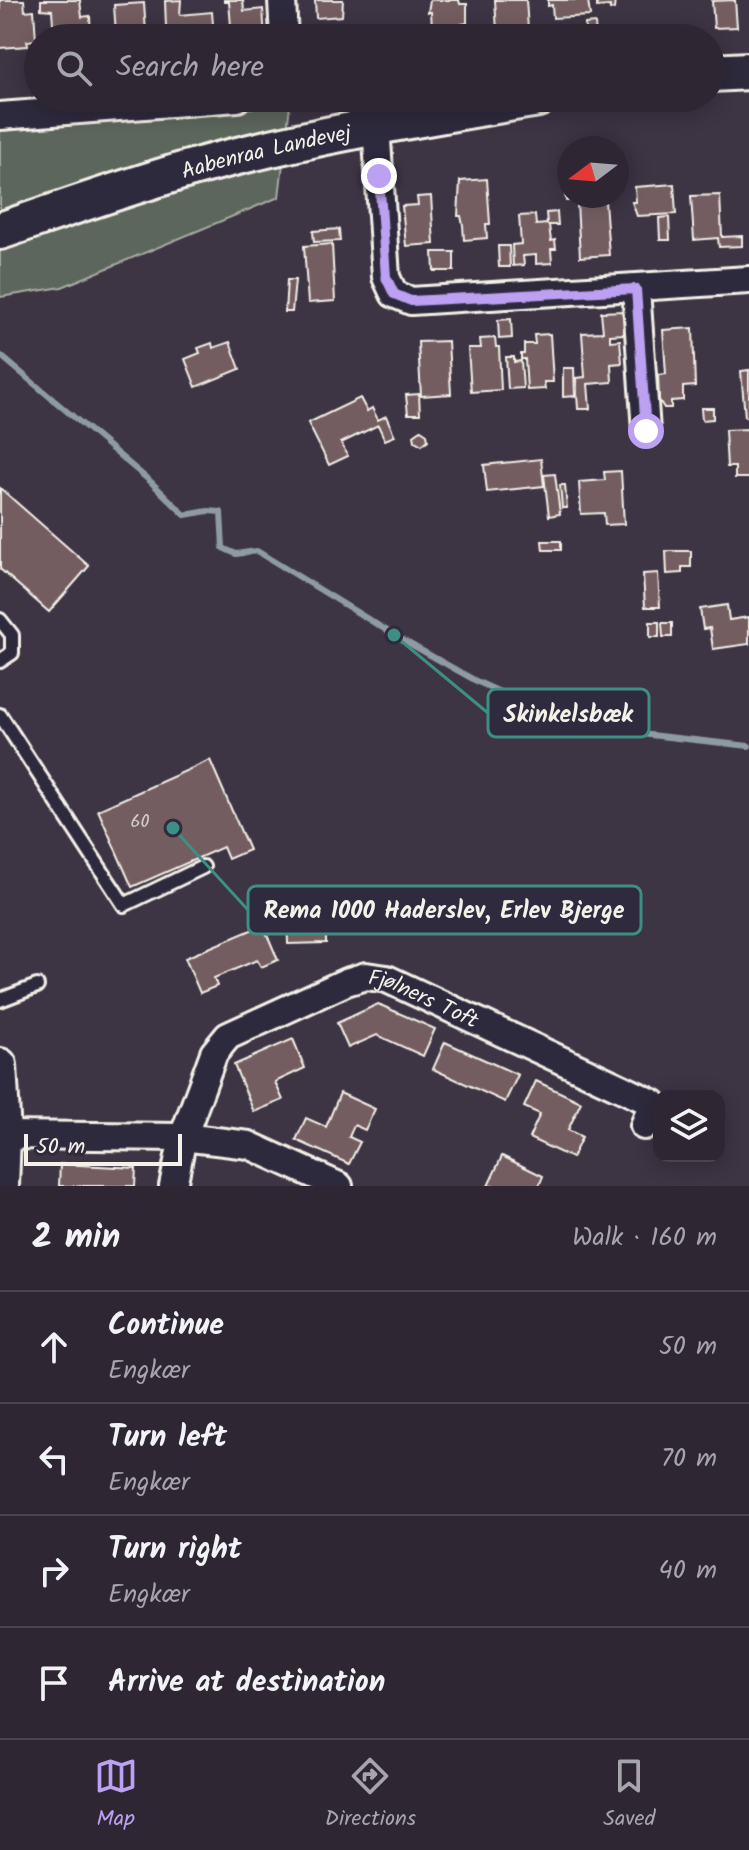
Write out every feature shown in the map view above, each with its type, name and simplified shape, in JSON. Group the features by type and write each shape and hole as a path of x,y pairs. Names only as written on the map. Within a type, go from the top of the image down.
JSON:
{"main road":[{"path":"725,72 749,71"},
{"name":"Aabenraa Landevej","path":"0,231 91,199 204,165 376,125 454,112"}],"street":[{"path":"282,0 283,24"},
{"path":"0,116 53,112"},
{"path":"376,125 386,277 394,294 411,301 749,280"},
{"path":"636,289 646,431"},
{"name":"Fjølners Toft","path":"183,1137 214,1053 228,1036 346,982 366,976 387,979 653,1103 644,1126"},
{"path":"0,1065 4,1135 1,1186"},
{"path":"4,1135 183,1137 249,1145 339,1186"},
{"path":"173,1186 183,1137"}],"lane":[{"path":"0,620 12,635 12,653 0,661"},
{"path":"0,715 124,905 203,867"},
{"path":"0,1000 37,986"}],"green space":[{"path":"202,112 289,112 279,197 62,287 0,297 0,128"}],"building":[{"path":"0,0 24,0 25,11 34,10 35,24 24,24 24,46 0,48"},
{"path":"41,0 80,0 82,17 90,16 90,24 53,24 52,10 41,9"},
{"path":"181,0 180,15 212,12 213,24 166,24 165,1"},
{"path":"243,0 244,11 263,9 264,24 231,24 229,2 224,2"},
{"path":"315,0 343,0 342,16 316,18"},
{"path":"430,0 459,0 460,4 467,4 467,23 432,24 431,12 428,12"},
{"path":"495,0 526,0 528,24 497,24"},
{"path":"548,0 588,0 590,16 553,18 552,5 548,6"},
{"path":"597,0 615,0 614,9 610,10 610,6 597,7"},
{"path":"735,0 737,27 714,24 712,1"},
{"path":"144,3 145,24 115,24 114,5"},
{"path":"487,179 490,224 486,224 487,238 464,240 461,216 458,216 460,181"},
{"path":"674,184 676,214 637,216 632,202 636,202 635,187"},
{"path":"720,195 722,237 742,236 742,246 719,247 718,238 694,240 691,196"},
{"path":"431,196 434,244 406,246 402,206 418,205 417,197"},
{"path":"577,208 606,208 609,255 580,257"},
{"path":"557,212 558,225 549,225 551,241 555,240 556,249 551,249 552,263 536,264 536,255 523,256 524,265 513,266 512,245 521,244 519,216 535,215 536,225 547,224 546,213"},
{"path":"669,217 670,240 660,240 659,218"},
{"path":"339,229 340,241 314,242 313,231"},
{"path":"332,244 335,301 308,303 304,246"},
{"path":"498,246 509,246 510,267 499,267"},
{"path":"433,252 454,252 454,271 434,271"},
{"path":"287,280 295,280 292,312 285,312"},
{"path":"623,311 625,334 610,335 610,341 620,340 622,363 611,364 612,382 588,384 590,409 578,409 576,378 585,377 582,333 603,332 601,312"},
{"path":"511,319 512,338 499,339 498,320"},
{"path":"693,328 695,386 683,387 683,400 671,401 671,408 664,408 659,400 658,375 666,374 663,330"},
{"path":"550,334 553,382 544,382 545,389 527,390 525,359 521,359 524,344 535,344 534,335"},
{"path":"495,338 496,347 499,347 501,390 471,392 468,348 481,348 480,339"},
{"path":"448,341 451,394 421,396 418,342"},
{"path":"230,342 240,369 196,387 185,359 200,353 198,348 212,343 213,348"},
{"path":"506,357 514,357 514,362 521,361 523,388 508,389"},
{"path":"563,368 574,368 575,396 563,397"},
{"path":"749,370 749,417 745,417 741,371"},
{"path":"419,394 420,414 408,414 406,395"},
{"path":"360,398 367,411 372,408 378,420 386,416 395,436 385,440 378,425 341,443 348,456 329,465 308,423"},
{"path":"701,408 713,408 713,419 702,420"},
{"path":"749,429 749,478 735,478 735,467 727,467 725,430"},
{"path":"421,430 427,434 428,440 422,445 415,441 414,435"},
{"path":"541,459 544,486 487,492 484,465"},
{"path":"621,471 624,524 605,525 604,513 581,514 579,482 605,480 604,472"},
{"path":"555,474 560,514 549,516 544,475"},
{"path":"560,485 565,485 567,508 562,508"},
{"path":"0,488 89,566 49,612 0,569"},
{"path":"542,541 561,541 561,550 543,550"},
{"path":"666,551 691,551 691,567 682,567 682,573 667,574"},
{"path":"658,573 660,607 645,607 643,574"},
{"path":"727,605 729,620 749,617 749,644 713,649 710,628 703,629 700,609"},
{"path":"650,622 659,622 659,637 650,637"},
{"path":"662,623 672,623 672,637 663,637"},
{"path":"210,760 249,850 228,859 223,847 132,887 98,810"},
{"path":"361,895 361,928 326,928 326,943 288,944 287,911 323,910 324,896"},
{"path":"263,925 278,960 261,967 257,960 214,978 217,986 200,993 185,958"},
{"path":"378,1004 435,1029 423,1056 377,1035 348,1048 337,1023"},
{"path":"293,1039 305,1068 275,1082 283,1100 254,1112 234,1065"},
{"path":"445,1042 518,1075 505,1102 433,1069"},
{"path":"536,1081 581,1102 568,1130 582,1137 572,1158 529,1138 540,1114 524,1107"},
{"path":"340,1093 375,1109 365,1130 354,1125 349,1137 360,1142 349,1164 296,1140 306,1118 326,1127"},
{"path":"502,1156 543,1176 539,1186 488,1186"},
{"path":"60,1164 136,1168 135,1186 59,1186"}],"waterway":[{"path":"0,355 151,482 185,515 221,512 223,548 236,554 257,551 394,635 478,682 538,709 596,729 749,746"}],"place":[{"name":"Skinkelsbæk","path":"394,635"},
{"name":"Rema 1000 Haderslev, Erlev Bjerge","path":"173,828"}],"route":[{"path":"379,176 386,277 394,294 411,301 636,289 646,431"}]}
